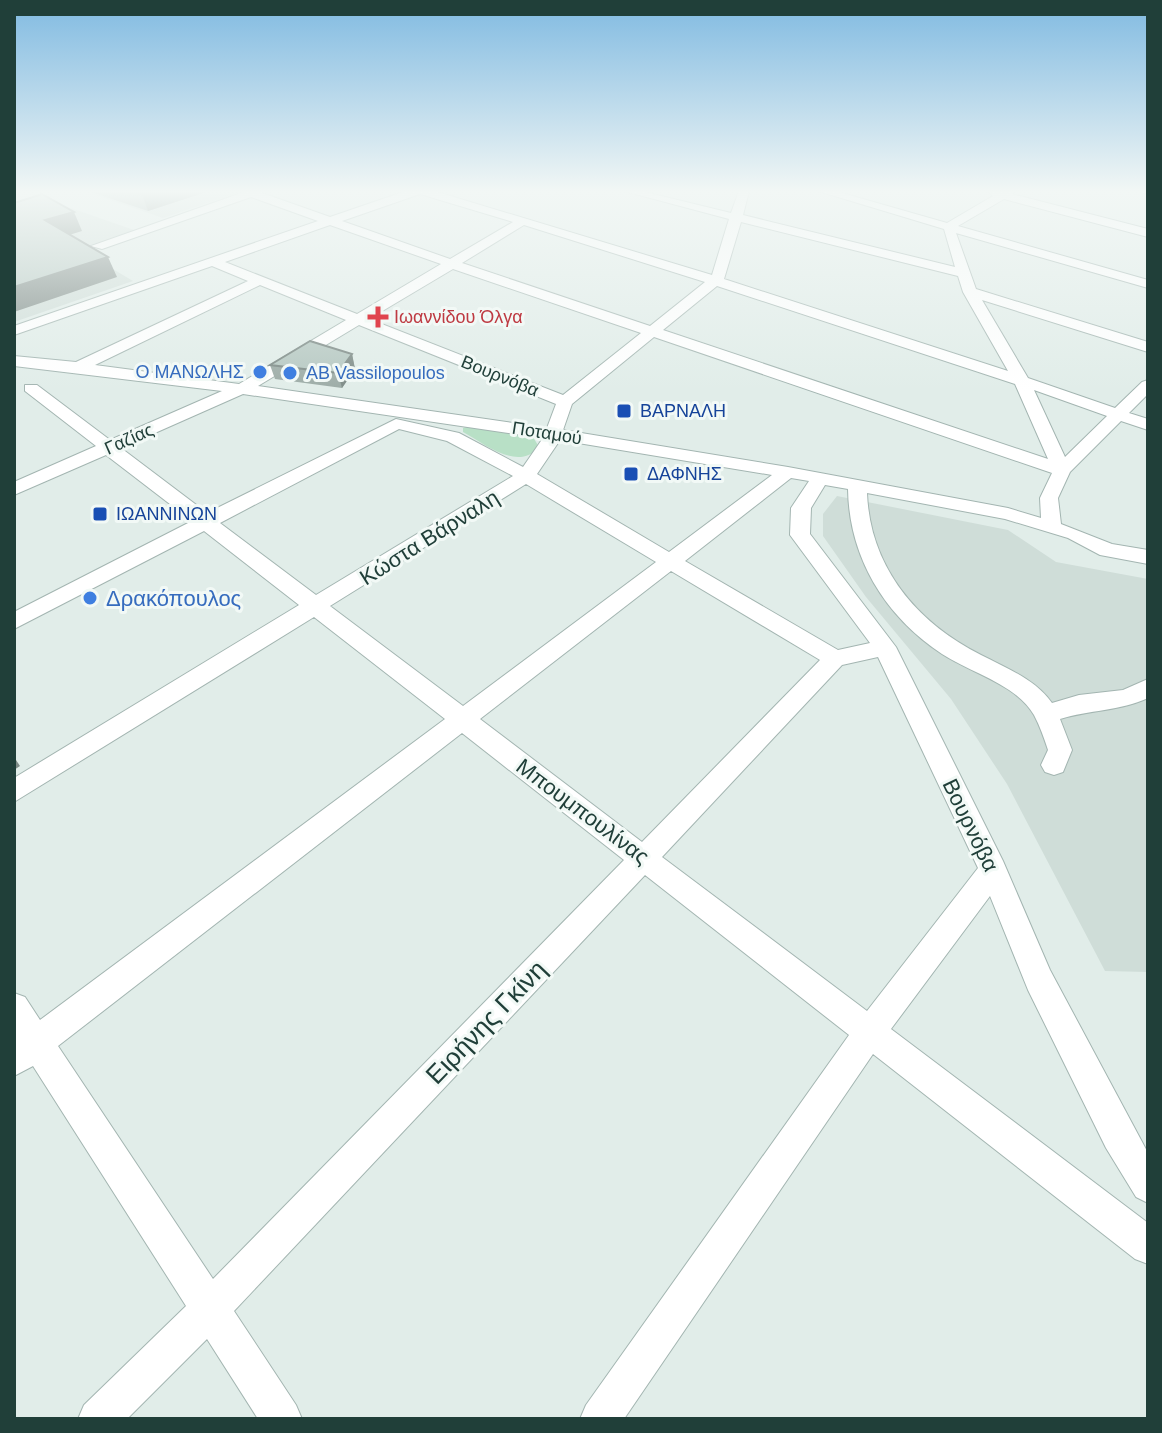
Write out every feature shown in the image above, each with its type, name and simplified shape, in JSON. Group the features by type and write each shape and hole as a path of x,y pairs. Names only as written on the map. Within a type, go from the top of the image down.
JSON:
{"street":[{"path":"14,331 225,258"},
{"path":"434,258 1062,470"},
{"name":"Γαζίας","path":"14,489 243,388 462,258"},
{"path":"646,258 1020,378 1148,425"},
{"path":"565,402 717,279 724,258"},
{"path":"901,258 962,273"},
{"path":"958,258 970,292 1020,378 1062,470"},
{"path":"1057,258 1148,284"},
{"name":"Βουρνόβα","path":"213,262 565,402"},
{"path":"78,367 260,280"},
{"path":"970,292 1148,347"},
{"name":"Ποταμού","path":"18,356 554,434 788,472 967,504 1052,526 1107,550 1148,557"},
{"name":"Ποταμού","path":"14,373 222,398 396,424 453,437 526,476"},
{"name":"Μπουμπουλίνας","path":"44,376 22,392 110,447 1148,1246"},
{"path":"1052,526 1049,498 1062,470 1148,385"},
{"name":"Κώστα Βάρναλη","path":"14,791 318,607 526,476 541,459 565,402"},
{"path":"14,621 396,424"},
{"path":"25,1051 788,472"},
{"path":"526,476 835,659 885,647"},
{"name":"Βουρνόβα","path":"820,478 801,508 800,535 885,647 993,870 1039,980 1118,1136 1148,1185"},
{"path":"857,485 860,526 878,578 929,632 948,647 1033,696 1046,714 1060,750 1054,765"},
{"name":"Ποταμού","path":"1075,534 1105,533 1148,540"},
{"name":"Ειρήνης Γκίνη","path":"98,1419 210,1309 835,659"},
{"path":"1046,714 1079,704 1127,698 1148,688"},
{"path":"600,1419 870,1032 993,870"},
{"path":"14,1008 25,1051 210,1309 282,1419"}],"shaded area":[{"path":"14,258 94,258 133,281 14,322"},
{"path":"837,496 1008,530 1056,562 1148,579 1148,972 1105,971 1007,784 951,699 866,597 823,536 823,514"}],"green space":[{"path":"470,426 533,437 539,447 521,457 501,453 463,432 463,428"}],"building":[{"path":"14,258 105,258 14,287"},
{"path":"310,341 352,354 338,373 270,365"}],"place":[{"name":"Ιωαννίδου Όλγα","path":"378,317"},
{"name":"O ΜΑΝΩΛΗΣ","path":"260,372"},
{"name":"AB Vassilopoulos","path":"290,373"},
{"name":"ΒΑΡΝΑΛΗ","path":"624,411"},
{"name":"ΔΑΦΝΗΣ","path":"631,474"},
{"name":"ΙΩΑΝΝΙΝΩΝ","path":"100,514"},
{"name":"Δρακόπουλος","path":"90,598"}]}
